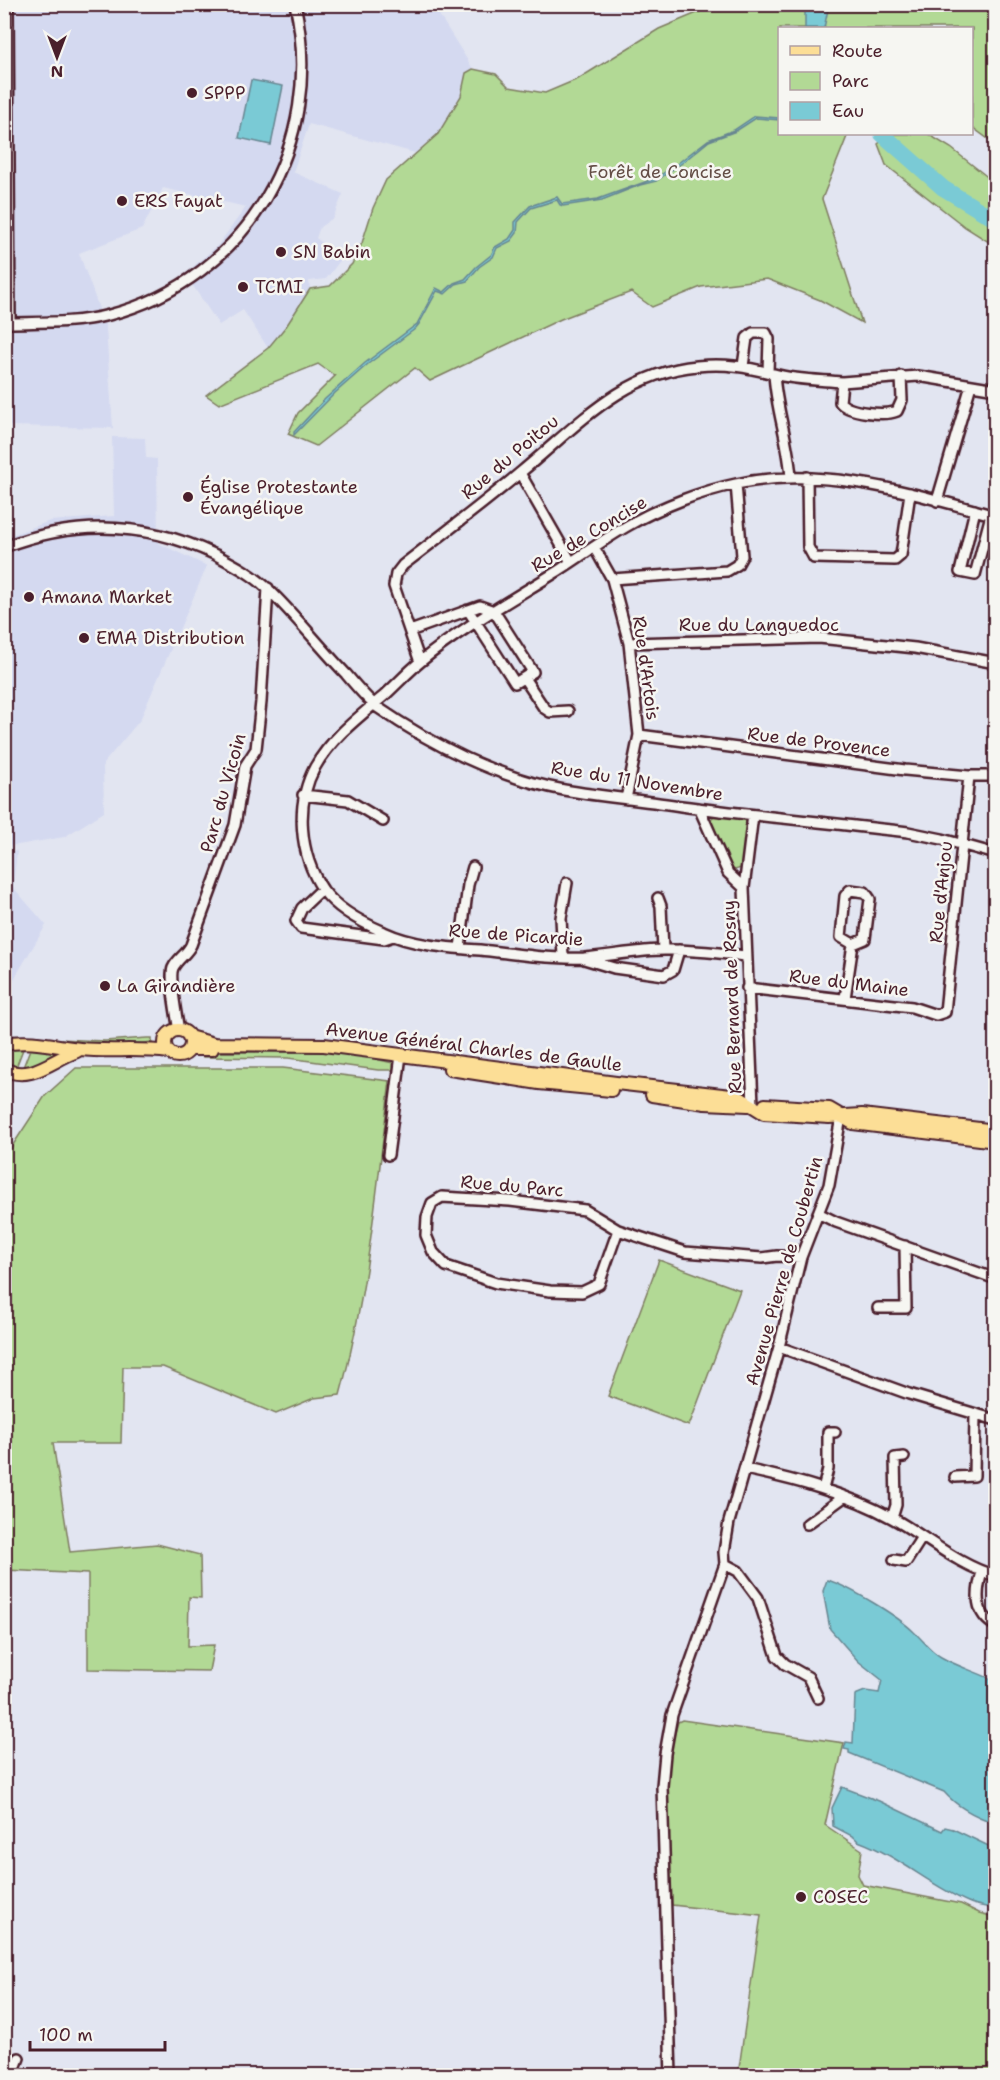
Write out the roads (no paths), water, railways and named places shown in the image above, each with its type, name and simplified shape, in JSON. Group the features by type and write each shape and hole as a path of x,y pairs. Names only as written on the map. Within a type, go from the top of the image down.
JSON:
{"main road":[{"path":"135,1049 167,1038 172,1033 186,1039"},
{"path":"167,1038 166,1046 169,1052"},
{"name":"Avenue Général Charles de Gaulle","path":"169,1052 180,1056 186,1039 214,1044 324,1045 401,1058 731,1096 753,1105 829,1109 853,1123 996,1141"},
{"path":"4,1044 29,1042 81,1049 135,1049 169,1052"},
{"path":"4,1069 18,1074 33,1073 81,1049"},
{"name":"Avenue Général Charles de Gaulle","path":"841,1117 862,1115 996,1131"}],"street":[{"path":"8,4 7,323 54,323 120,312 160,296 185,282 215,260 229,246 273,186 286,157 296,125 302,94 302,78 300,31 295,4"},
{"path":"743,366 747,338 753,333 766,333 769,339 775,395 790,454 791,478"},
{"name":"Rue du Poitou","path":"420,662 394,586 396,574 403,565 519,473 572,427 616,393 628,387 656,376 696,366 743,366 771,373 842,382 918,376 996,389"},
{"path":"842,382 840,402 844,407 890,414 897,411 902,400 900,376"},
{"path":"937,501 971,385"},
{"path":"519,473 571,562"},
{"path":"807,477 808,548 814,558 895,560 900,555 910,493"},
{"name":"Rue de Concise","path":"373,704 420,662 494,611 632,523 672,505 736,484 807,477 849,480 993,515"},
{"path":"612,579 727,571 737,565 742,556 736,484"},
{"path":"975,510 960,572 975,574 993,515"},
{"name":"Rue du 11 Novembre","path":"4,547 65,530 102,527 154,533 190,543 225,560 268,588 373,704 400,723 441,746 486,767 562,790 753,815 908,832 996,854"},
{"name":"Rue d'Artois","path":"594,547 612,579 629,643 639,735 626,799"},
{"name":"Parc du Vicoin","path":"186,1039 171,973 176,962 183,957 191,945 235,825 245,766 256,749 268,588"},
{"path":"410,631 468,610 480,606 494,611 533,672 515,683 468,610"},
{"name":"Rue du Languedoc","path":"629,643 819,638 915,648 996,663"},
{"path":"524,678 544,708 550,712 568,711"},
{"name":"Rue de Picardie","path":"373,704 330,745 315,768 303,795 301,820 312,868 322,889 347,911 393,936 425,944 460,948 582,958 663,950 746,956"},
{"name":"Rue de Provence","path":"639,735 905,770 996,776"},
{"name":"Rue d'Anjou","path":"945,1012 969,776"},
{"path":"303,795 348,800 382,821"},
{"name":"Rue Bernard de Rosny","path":"699,808 728,873 744,888"},
{"name":"Rue Bernard de Rosny","path":"753,815 744,888 753,1105"},
{"path":"460,948 468,885 473,867"},
{"path":"563,957 561,918 567,883"},
{"name":"Rue de Picardie","path":"322,889 315,894 312,901 302,908 298,915 297,921 301,928 384,939 393,936"},
{"path":"850,890 865,892 870,899 866,939 853,944 841,937 844,896 850,890"},
{"path":"658,898 661,906 663,950"},
{"path":"845,998 853,944"},
{"path":"582,958 614,968 664,975 673,970 679,950"},
{"name":"Rue du Maine","path":"747,988 912,1007 936,1015 945,1012"},
{"path":"388,1155 401,1058"},
{"name":"Avenue Pierre de Coubertin","path":"670,2076 662,1786 665,1754 672,1715 725,1564 726,1536 779,1347 801,1257 833,1166 841,1117"},
{"name":"Rue du Parc","path":"618,1230 599,1284 582,1292 550,1291 496,1283 446,1266 433,1251 426,1235 427,1217 432,1203 442,1197 510,1201 585,1210 618,1230 685,1251 762,1258 801,1257"},
{"path":"818,1213 836,1222 996,1279"},
{"path":"878,1308 906,1308 905,1246"},
{"path":"779,1347 909,1394 996,1420"},
{"path":"955,1477 974,1476 975,1414"},
{"path":"823,1489 828,1469 828,1432 835,1432"},
{"path":"892,1518 896,1505 896,1458 904,1457"},
{"path":"745,1469 792,1479 871,1507 955,1558 982,1572 996,1576"},
{"path":"807,1524 844,1497"},
{"path":"894,1560 906,1562 922,1537"},
{"path":"725,1564 738,1571 758,1598 777,1656 785,1664 808,1677 818,1698"},
{"path":"982,1572 978,1585 980,1611 983,1618 996,1626"},
{"path":"10,2072 19,2058"}],"water":[{"path":"805,5 829,5 824,27 805,27"},
{"path":"251,80 283,86 271,145 239,138"},
{"path":"755,116 778,118 778,120 756,118 736,131 709,141 656,181 602,200 563,206 557,200 531,208 518,222 517,233 511,241 497,248 493,257 479,267 467,281 456,284 445,294 437,291 415,329 368,364 335,393 294,435 294,432 325,399 365,363 417,324 436,288 444,292 454,283 465,279 491,255 495,247 509,239 515,230 515,222 530,206 557,197 562,204 598,199 656,178 708,140 734,130"},
{"path":"827,1580 847,1588 885,1610 907,1625 933,1652 941,1657 995,1681 995,1823 968,1811 944,1792 844,1749 846,1742 853,1743 855,1695 865,1691 879,1693 882,1680 858,1661 830,1629 823,1591"},
{"path":"842,1787 879,1801 942,1831 945,1827 953,1829 995,1849 995,1909 971,1903 954,1895 887,1854 858,1841 833,1826 832,1808"}],"waterway":[{"path":"883,135 943,188 996,220"}],"place":[{"name":"SPPP","path":"192,93"},
{"name":"ERS Fayat","path":"122,201"},
{"name":"SN Babin","path":"281,252"},
{"name":"TCMI","path":"243,287"},
{"name":"Église Protestante Évangélique","path":"188,497"},
{"name":"Amana Market","path":"29,597"},
{"name":"EMA Distribution","path":"84,638"},
{"name":"La Girandière","path":"105,986"},
{"name":"COSEC","path":"801,1897"}],"park label":[{"name":"Forêt de Concise","path":"660,172"}]}
